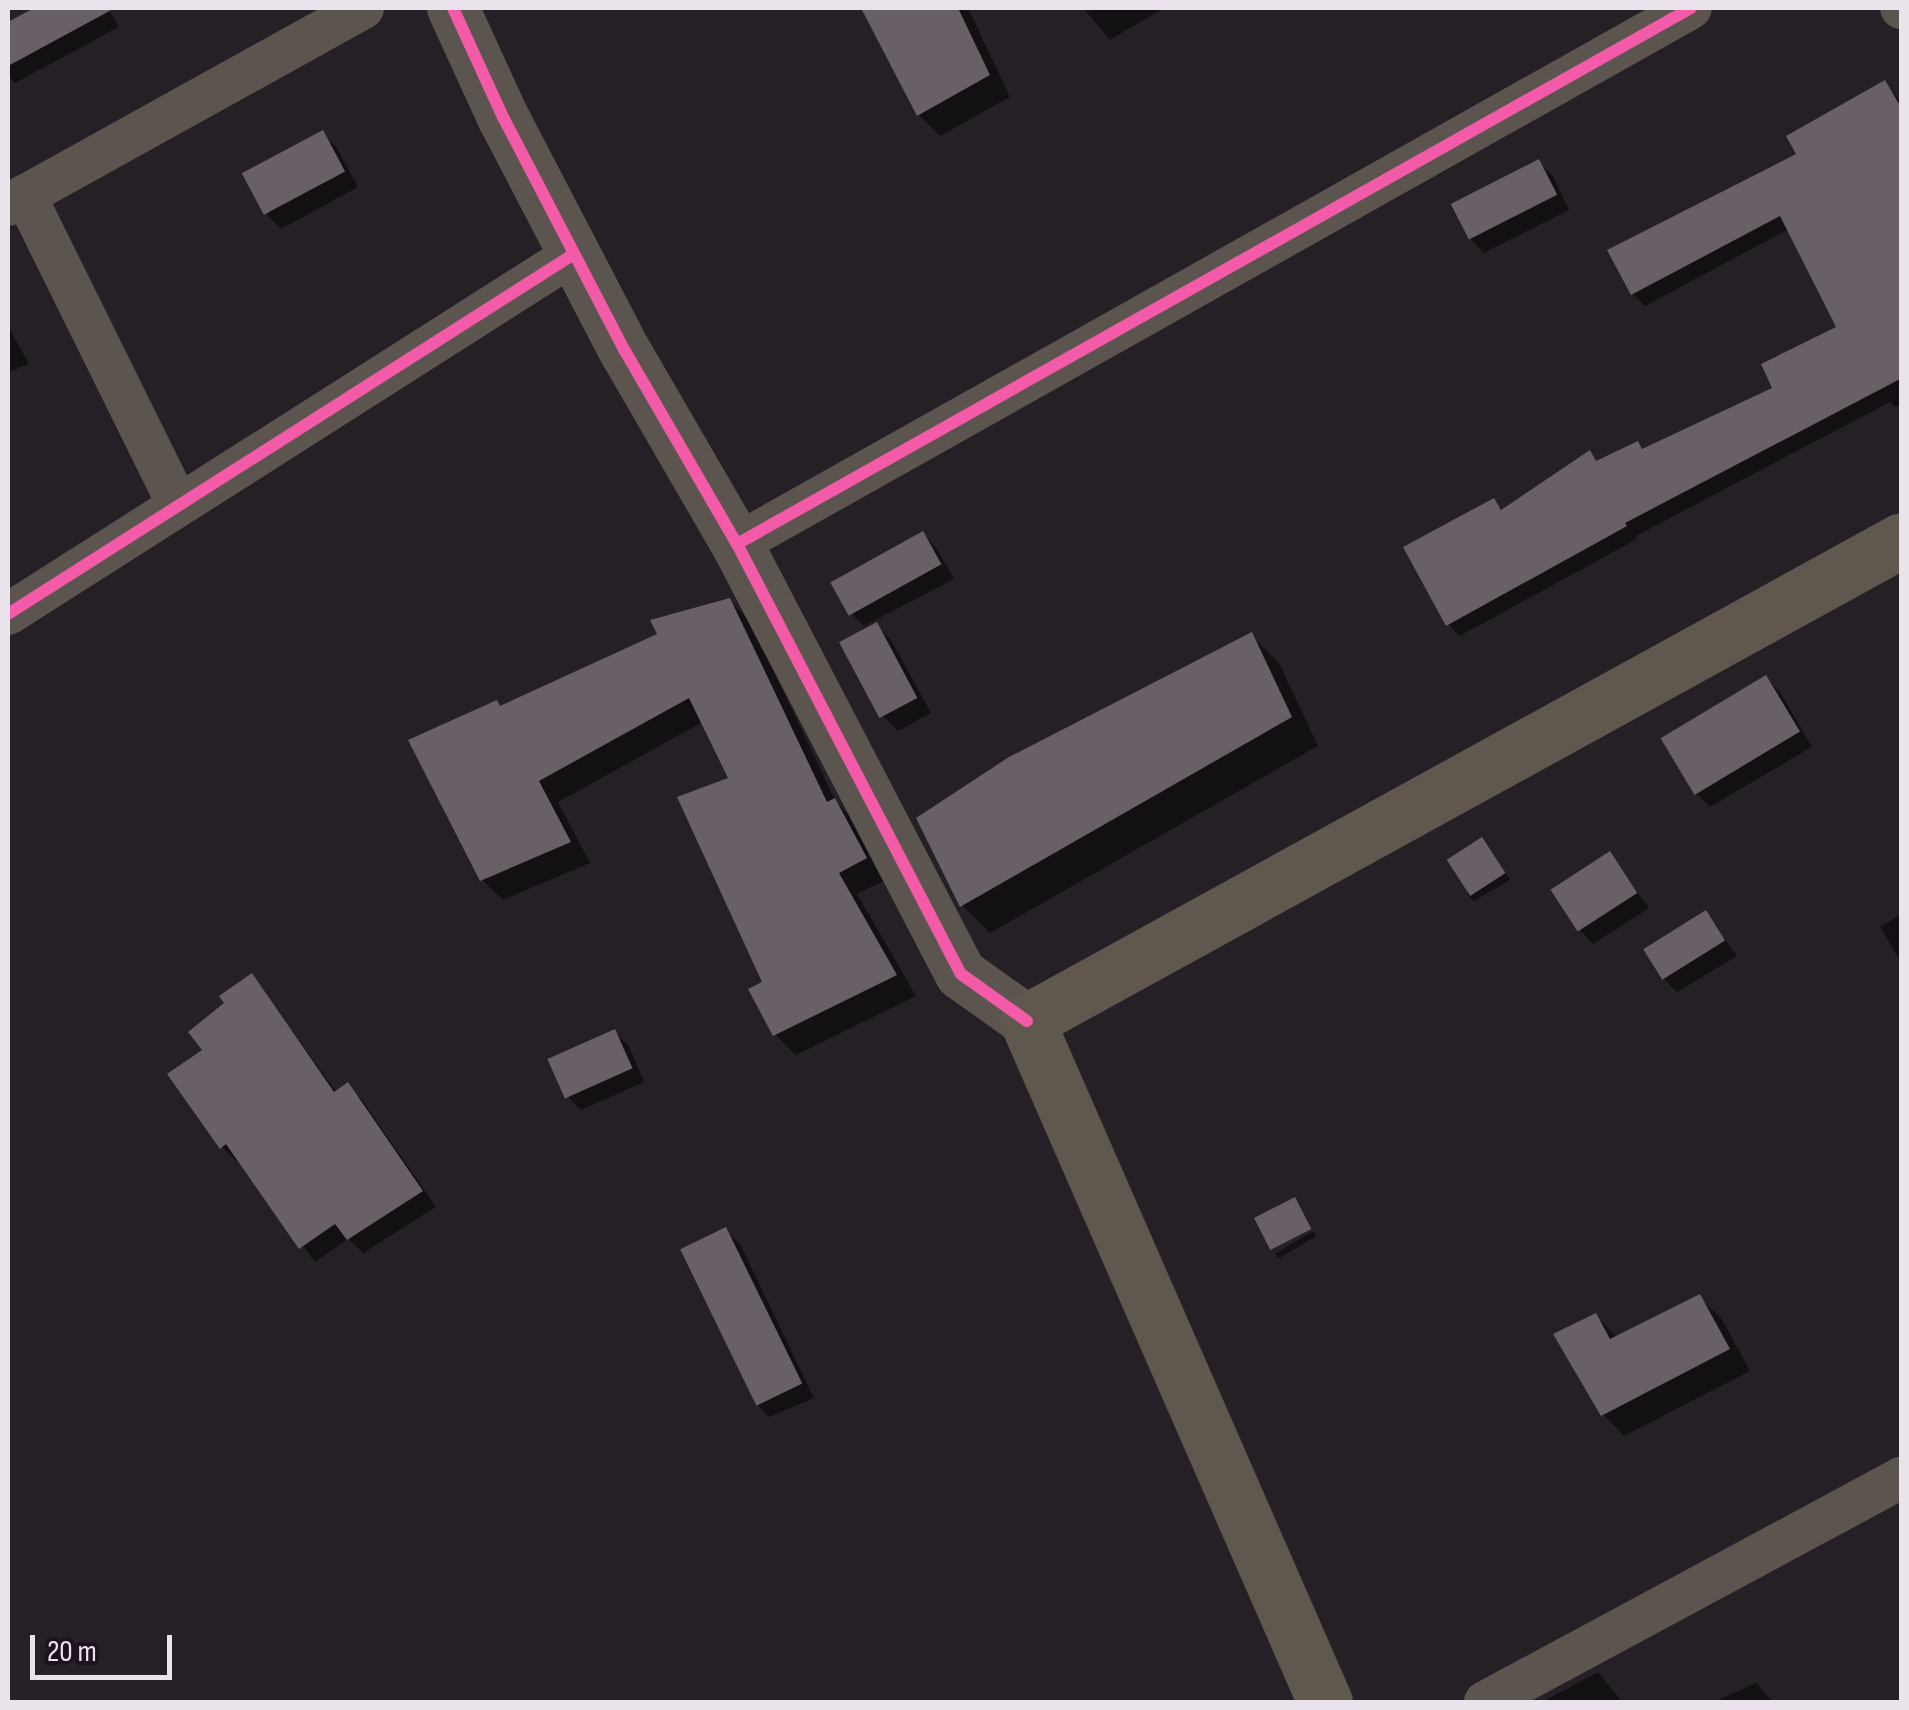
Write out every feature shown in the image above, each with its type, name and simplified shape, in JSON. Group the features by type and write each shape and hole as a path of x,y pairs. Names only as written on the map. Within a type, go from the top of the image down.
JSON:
{"main road":[{"path":"1326,1702 1027,1021 1902,540"}],"street":[{"path":"178,504 16,200 363,8"},
{"path":"453,8 503,117 574,254 737,544 961,974 1027,1021"},
{"path":"737,544 1691,8"},
{"path":"8,614 574,254"},
{"path":"1485,1702 1902,1476"}],"building":[{"path":"34,8 115,8 8,66 8,22"},
{"path":"861,8 958,8 990,75 917,116"},
{"path":"1885,80 1902,109 1902,378 1625,523 1627,526 1446,626 1403,547 1494,498 1501,510 1590,450 1596,461 1638,441 1642,449 1772,388 1761,364 1836,327 1780,216 1631,295 1607,250 1796,154 1786,136"},
{"path":"323,130 345,171 264,215 242,173"},
{"path":"1539,159 1557,195 1469,240 1451,204"},
{"path":"923,531 941,564 849,616 830,582"},
{"path":"730,598 827,802 835,798 867,858 839,873 897,975 773,1036 748,989 762,982 677,797 728,778 689,698 539,781 571,842 480,881 408,740 497,700 500,706 657,634 650,620"},
{"path":"877,622 917,698 879,718 839,642"},
{"path":"1252,632 1292,717 960,907 916,818 1009,757"},
{"path":"1766,675 1800,732 1695,795 1661,738"},
{"path":"1482,837 1505,873 1470,896 1447,860"},
{"path":"1610,851 1637,893 1578,932 1550,890"},
{"path":"1706,910 1725,941 1662,980 1643,949"},
{"path":"252,973 334,1092 348,1082 423,1191 347,1240 335,1224 299,1249 226,1144 220,1149 167,1074 202,1050 188,1032 224,1003 219,996"},
{"path":"615,1029 632,1068 565,1098 547,1059"},
{"path":"1295,1197 1311,1229 1270,1250 1254,1218"},
{"path":"726,1227 802,1383 756,1406 680,1249"},
{"path":"1700,1294 1730,1349 1601,1416 1553,1334 1596,1313 1610,1339"}],"cycle path":[{"path":"453,8 503,117 625,351 737,544 961,974 1027,1021"},
{"path":"737,544 1691,8"},
{"path":"8,614 574,254"}]}
